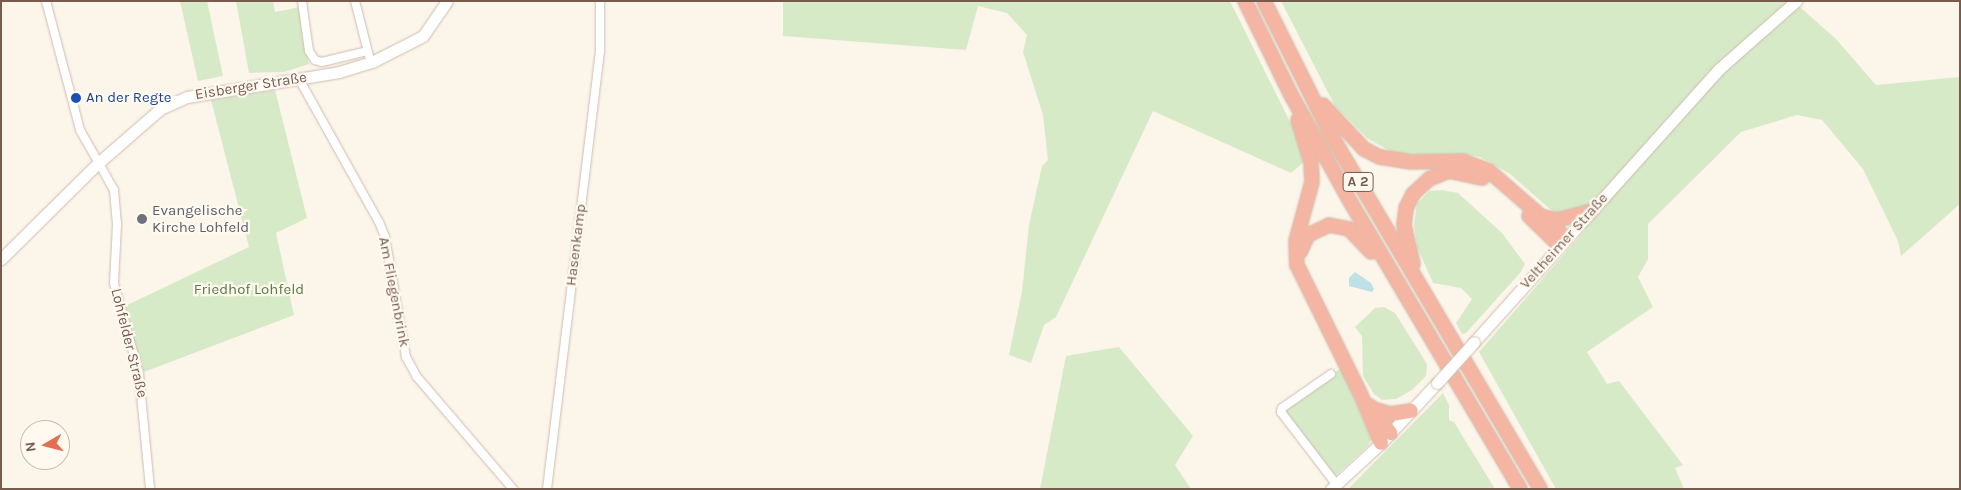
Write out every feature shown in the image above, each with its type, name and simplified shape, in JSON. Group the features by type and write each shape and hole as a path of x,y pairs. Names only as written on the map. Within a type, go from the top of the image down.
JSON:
{"highway":[{"name":"A 2","path":"1245,1 1290,93 1402,290 1520,489"},
{"name":"A 2","path":"1264,1 1300,75 1351,169 1540,489"},
{"path":"1300,75 1338,125 1364,149 1395,161 1463,161 1477,166 1504,182 1544,217 1563,242"},
{"path":"1290,93 1311,162 1310,197 1296,241 1302,280 1360,393 1386,438"},
{"path":"1420,286 1406,240 1406,208 1420,185 1438,174 1462,171 1484,178 1500,188 1563,242"},
{"path":"1544,217 1564,219 1591,211"},
{"path":"1302,280 1300,253 1303,241 1315,230 1334,225 1360,237 1402,290"},
{"path":"1360,393 1373,409 1386,438"},
{"path":"1373,409 1391,414 1411,411"}],"main road":[{"name":"Eisberger Straße","path":"1,259 97,164 160,109 187,97 299,79 372,62 423,36 447,1"},
{"name":"Veltheimer Straße","path":"1333,486 1386,438 1437,384 1719,69 1796,1"}],"street":[{"path":"302,1 309,51 315,60 322,62 367,51"},
{"path":"355,1 367,51 372,62"},
{"name":"Hasenkamp","path":"547,489 600,52 600,1"},
{"name":"Lohfelder Straße","path":"49,2 80,130 97,164 114,190 116,224 114,283 139,374 150,489"},
{"name":"Am Fliegenbrink","path":"299,79 379,222 385,237 406,357 417,377 513,489"},
{"name":"Veltheimer Straße","path":"1331,374 1282,408 1281,412 1333,486"}],"green space":[{"path":"180,1 207,1 223,76 198,81"},
{"path":"236,1 273,1 275,12 300,7 309,64 284,72 249,73"},
{"path":"783,1 1230,1 1295,132 1305,161 1291,173 1153,111 1056,317 1044,325 1031,363 1009,355 1022,291 1029,225 1042,166 1048,160 1043,115 1023,52 1027,35 1007,13 978,6 966,50 783,36"},
{"path":"1281,1 1793,1 1836,39 1876,85 1960,77 1960,204 1901,256 1898,241 1863,169 1822,120 1797,115 1741,132 1648,224 1648,259 1638,277 1653,307 1587,352 1607,384 1619,381 1683,465 1675,468 1684,489 1556,489 1479,352 1586,229 1565,211 1558,213 1550,209 1510,174 1480,157 1463,154 1427,157 1397,155 1367,138 1335,106"},
{"name":"Friedhof Lohfeld","path":"275,90 307,218 276,233 294,315 144,372 123,307 249,247 211,100"},
{"path":"1443,190 1458,193 1502,233 1525,264 1520,273 1466,333 1462,334 1456,323 1472,299 1461,288 1433,283 1417,247 1414,225 1417,204 1429,191"},
{"path":"1384,307 1395,313 1427,364 1426,376 1412,390 1396,399 1382,400 1374,394 1363,376 1362,336 1355,327 1375,308"},
{"path":"1119,347 1193,436 1175,465 1191,489 1040,489 1066,356"},
{"path":"1341,368 1371,439 1369,445 1336,475 1330,474 1286,416 1286,411"},
{"path":"1443,393 1449,405 1449,420 1454,422 1495,489 1348,489"}],"water":[{"path":"1355,272 1371,283 1374,289 1372,292 1349,286 1349,278"}],"place":[{"name":"An der Regte","path":"76,98"},
{"name":"Evangelische Kirche Lohfeld","path":"142,219"}]}
